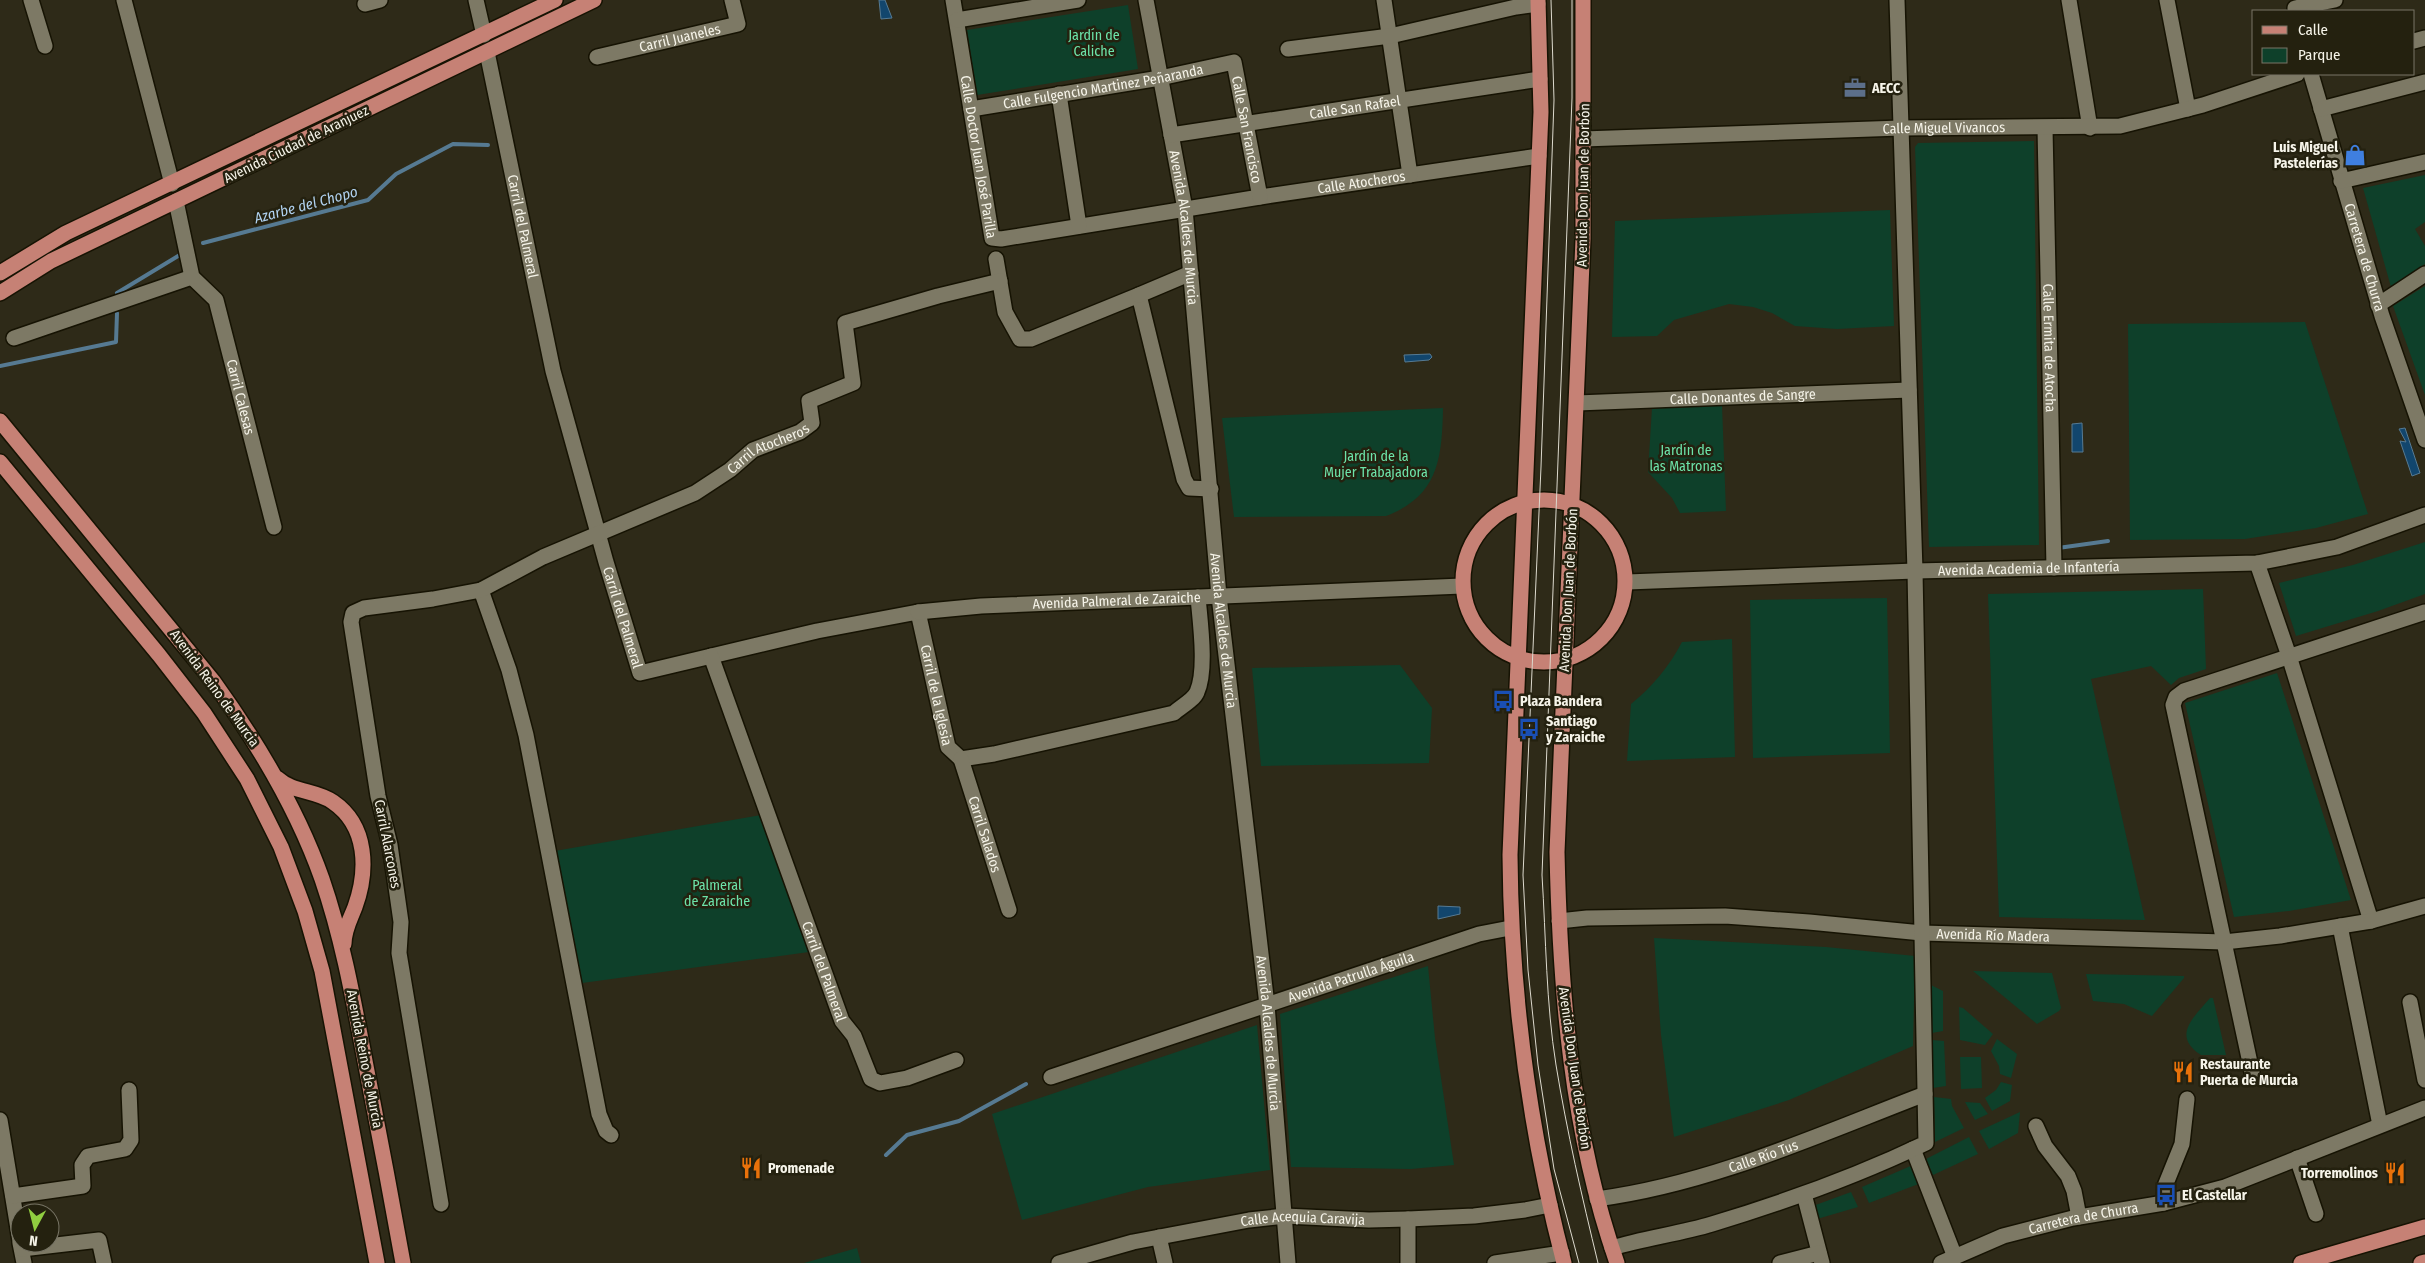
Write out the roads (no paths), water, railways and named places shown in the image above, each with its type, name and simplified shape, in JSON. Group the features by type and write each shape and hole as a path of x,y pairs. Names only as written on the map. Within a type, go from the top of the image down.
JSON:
{"main road":[{"name":"Avenida Ciudad de Aranjuez","path":"0,273 66,234 555,0"},
{"name":"Avenida Ciudad de Aranjuez","path":"0,293 51,261 594,0"},
{"name":"Avenida Don Juan de Borbón","path":"1583,0 1583,239 1558,852 1559,921 1566,1025 1582,1130 1596,1199 1617,1263"},
{"path":"1538,2 1539,156 1523,502 1510,854 1510,928 1528,1097 1563,1258"},
{"name":"Avenida Reino de Murcia","path":"0,421 207,674 241,720 274,775 321,878 344,953 403,1263"},
{"name":"Avenida Reino de Murcia","path":"0,462 189,692 228,747 272,828 305,911 322,971 377,1263"},
{"path":"1548,499 1572,504 1581,508 1605,526 1621,552 1627,582 1622,608 1609,632 1589,650 1565,660 1541,663 1518,658 1496,648 1479,631 1467,609 1462,586 1465,558 1478,533 1498,513 1523,502 1548,499"},
{"path":"274,775 288,786 328,799 344,811 351,819 361,841 363,877 354,909 345,931 344,953"},
{"path":"272,828 268,808 273,799 283,794 309,793"},
{"path":"2301,1263 2425,1227"},
{"path":"2421,1263 2425,1262"}],"street":[{"path":"31,0 45,46"},
{"path":"124,0 172,184"},
{"path":"476,0 484,34"},
{"name":"Carril Juaneles","path":"597,57 738,24 732,0"},
{"name":"Calle Doctor Juan José Parilla","path":"953,0 992,238 1001,239 1185,209"},
{"path":"957,20 1046,3 1078,0"},
{"name":"Avenida Alcaldes de Murcia","path":"1146,0 1185,209 1219,596 1267,1005 1288,1263"},
{"path":"1384,0 1410,175"},
{"path":"1612,1248 1710,1224 1804,1194 1887,1162 1926,1143 1915,571 1897,0"},
{"path":"2068,0 2090,128"},
{"path":"2167,0 2188,109"},
{"path":"2295,6 2334,0"},
{"path":"1288,49 1390,36 1538,2"},
{"name":"Carril del Palmeral","path":"487,52 553,371 598,536 640,673 711,656 842,1021 854,1036 870,1079 880,1084 907,1078 956,1060"},
{"name":"Calle Fulgencio Martinez Peñaranda","path":"970,109 1160,78 1234,62"},
{"name":"Calle San Francisco","path":"1234,62 1260,197"},
{"name":"Calle Miguel Vivancos","path":"1584,139 1901,128 2090,128 2120,126 2188,109 2294,75"},
{"name":"Carretera de Churra","path":"2311,75 2378,305 2425,440"},
{"name":"Calle San Rafael","path":"1171,135 1540,79"},
{"path":"2321,109 2425,82"},
{"path":"1059,94 1079,226"},
{"name":"Calle Ermita de Atocha","path":"2045,128 2054,568"},
{"name":"Calle Atocheros","path":"1185,209 1539,156"},
{"path":"2341,181 2425,162"},
{"path":"14,338 192,277 176,201"},
{"path":"996,259 1005,312 1020,339 1031,338 1139,296 1191,273"},
{"path":"2378,305 2425,274"},
{"name":"Carril Calesas","path":"192,277 216,300 274,526"},
{"name":"Carril Atocheros","path":"598,536 695,493 730,470 753,450 800,432 812,424 810,401 853,383 846,323 938,296 1000,281"},
{"path":"1139,296 1184,479 1190,488 1211,489"},
{"name":"Calle Donantes de Sangre","path":"1576,402 1909,390"},
{"name":"Avenida Academia de Infantería","path":"1627,582 1915,571 2257,563 2338,547 2425,515"},
{"name":"Carril Alarcones","path":"441,1204 399,953 401,922 391,854 378,796 351,622 353,613 364,608 481,590 543,557 598,536"},
{"path":"2257,563 2289,656 2371,921"},
{"name":"Avenida Palmeral de Zaraiche","path":"918,612 981,606 1462,586"},
{"path":"481,590 509,670 526,734 599,1114 606,1132 611,1135"},
{"name":"Carril de la Iglesia","path":"918,612 948,747 961,759 994,754 1174,713 1197,693 1201,674 1202,642 1198,597"},
{"path":"711,656 816,631 918,612"},
{"path":"2252,1072 2173,705 2176,698 2184,691 2425,612"},
{"name":"Carril Salados","path":"961,759 1010,910"},
{"name":"Avenida Río Madera","path":"1559,921 1587,918 1725,916 1922,933 2224,942 2280,936 2371,921 2425,906"},
{"path":"2340,926 2380,1125"},
{"name":"Avenida Patrulla Águila","path":"1051,1077 1479,934 1510,928"},
{"path":"2410,1002 2425,1080"},
{"path":"13,1196 83,1186 82,1165 88,1156 125,1149 131,1140 130,1090"},
{"name":"Calle Río Tus","path":"1596,1199 1681,1181 1766,1156 1925,1094"},
{"path":"2164,1203 2165,1186 2182,1144 2187,1099"},
{"name":"Carretera de Churra","path":"1941,1263 2003,1236 2079,1217 2164,1203 2225,1187 2425,1108"},
{"path":"0,1120 14,1203"},
{"path":"2036,1126 2045,1146 2068,1176 2079,1217"},
{"path":"1913,1149 1955,1257"},
{"path":"2297,1158 2316,1214"},
{"path":"1780,1263 1821,1258 1804,1194"},
{"name":"Calle Acequia Caravija","path":"1059,1263 1132,1242 1285,1216 1369,1220 1408,1219 1474,1216 1550,1205"},
{"path":"1408,1219 1408,1263"},
{"path":"1159,1237 1164,1263"},
{"path":"60,1244 98,1240 104,1263"},
{"path":"1495,1263 1563,1258"}],"water":[{"path":"879,0 885,0 892,18 881,19"},
{"path":"1430,354 1432,357 1429,360 1405,362 1404,355"},
{"path":"2082,423 2083,452 2072,452 2072,424"},
{"path":"2405,428 2420,473 2412,476 2400,441 2406,442 2399,429"},
{"path":"1438,906 1460,907 1460,914 1438,919"}],"waterway":[{"name":"Azarbe del Chopo","path":"203,243 368,200 396,174 453,144 488,145"},
{"name":"Azarbe del Chopo","path":"117,293 183,253"},
{"name":"Azarbe del Chopo","path":"0,366 116,342 117,313"},
{"path":"2058,548 2108,541"},
{"path":"886,1155 907,1135 959,1121 1026,1084"}],"tram line":[{"path":"1551,0 1554,100 1541,467 1523,875 1528,970 1538,1065 1554,1169 1579,1263"},
{"path":"1572,0 1572,98 1542,875 1548,994 1556,1065 1575,1164 1598,1263"}],"place":[{"name":"AECC","path":"1855,88"},
{"name":"Luis Miguel Pastelerías","path":"2355,155"},
{"name":"Plaza Bandera","path":"1503,701"},
{"name":"Santiago y Zaraiche","path":"1529,729"},
{"name":"Restaurante Puerta de Murcia","path":"2183,1072"},
{"name":"Promenade","path":"751,1168"},
{"name":"Torremolinos","path":"2395,1173"},
{"name":"El Castellar","path":"2166,1195"}],"park label":[{"name":"Jardín de Caliche","path":"1094,43"},
{"name":"Jardín de las Matronas","path":"1686,458"},
{"name":"Jardín de la Mujer Trabajadora","path":"1376,464"},
{"name":"Palmeral de Zaraiche","path":"717,894"}]}
